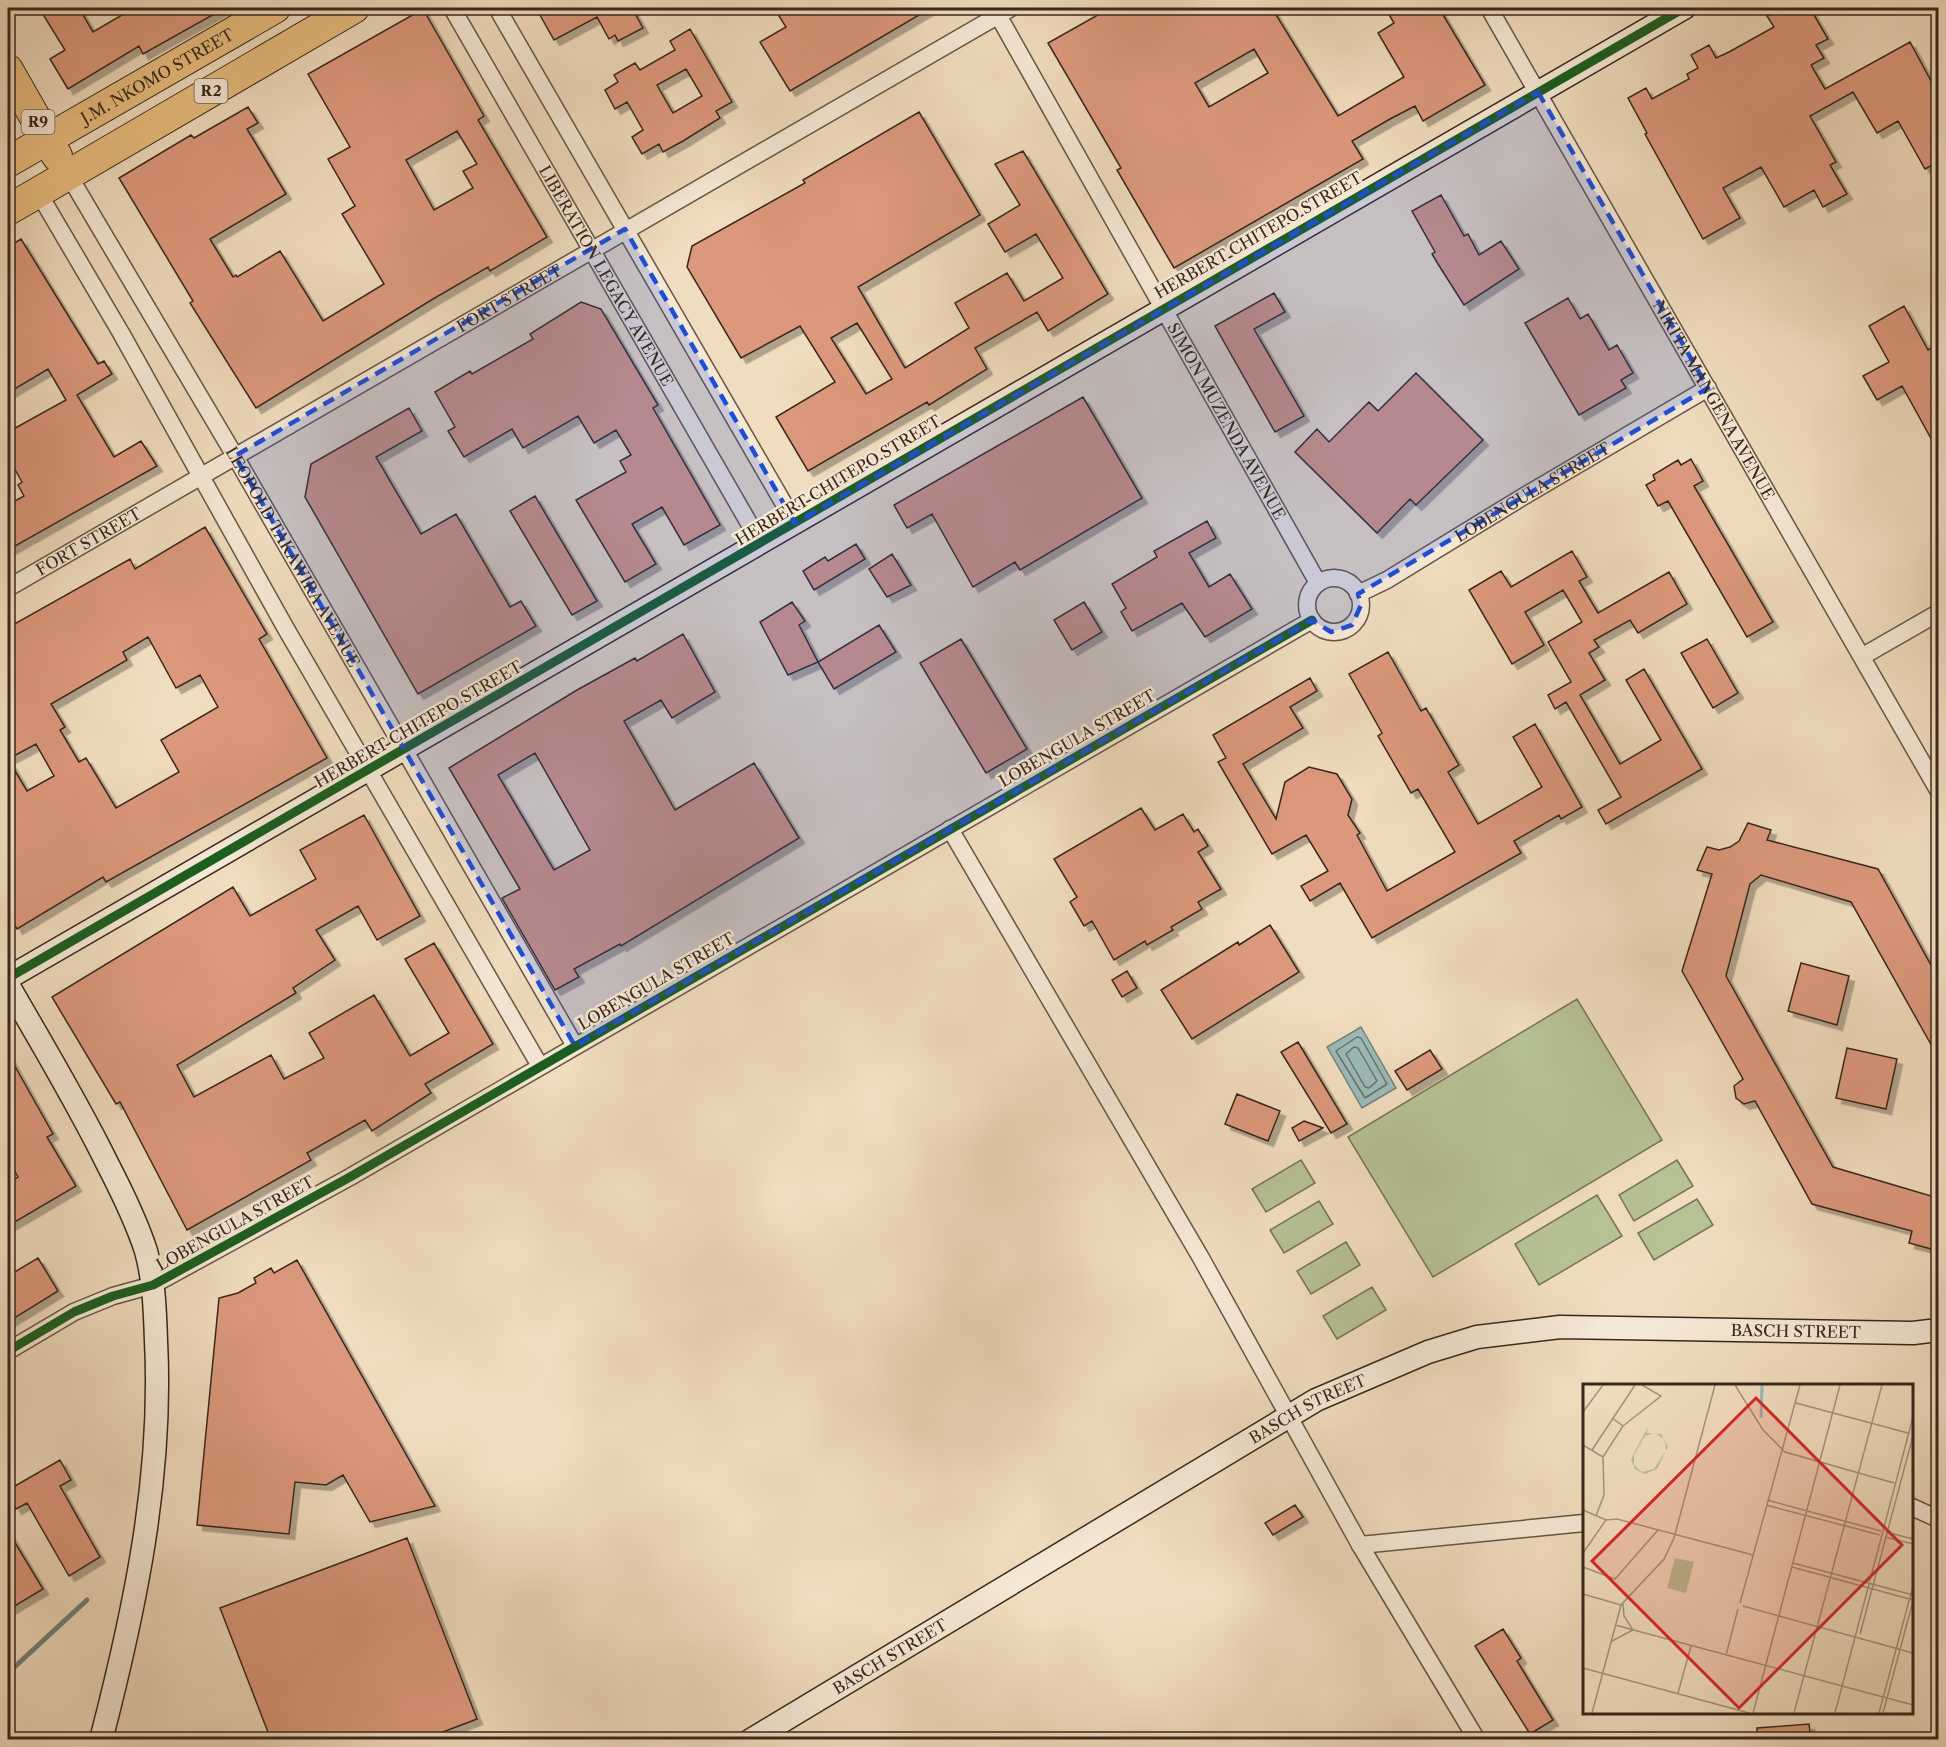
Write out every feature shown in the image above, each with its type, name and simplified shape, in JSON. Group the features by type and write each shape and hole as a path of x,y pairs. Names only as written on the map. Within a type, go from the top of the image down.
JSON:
{"highway":[{"name":"J.M. NKOMO STREET","path":"11,153 47,138 275,8"},
{"name":"R2","path":"8,210 354,8"},
{"name":"LEOPOLD TAKAWIRA AVENUE","path":"8,70 68,174"},
{"name":"R9","path":"11,153 38,192"}],"street":[{"name":"LIBERATION LEGACY AVENUE","path":"452,8 761,544"},
{"path":"497,8 795,523"},
{"name":"NIKITA MANGENA AVENUE","path":"1489,8 1938,790"},
{"name":"HERBERT CHITEPO STREET","path":"8,978 1684,8"},
{"name":"FORT STREET","path":"8,588 1001,10"},
{"name":"SIMON MUZENDA AVENUE","path":"1001,10 1318,584"},
{"name":"LEOPOLD TAKAWIRA AVENUE","path":"68,174 235,456 575,1046"},
{"path":"38,192 540,1066"},
{"name":"LOBENGULA STREET","path":"1358,594 1387,580 1708,388"},
{"path":"1329,579 1340,579 1351,584 1358,594 1361,605 1359,616 1352,626 1342,631 1331,632 1320,628 1312,620 1307,601 1318,584 1329,579"},
{"path":"1863,656 1938,613"},
{"name":"LOBENGULA STREET","path":"8,1351 74,1312 113,1296 153,1285 350,1176 1312,620"},
{"path":"950,829 1290,1415 1360,1545 1477,1740"},
{"path":"8,985 88,1125 133,1214 146,1252 153,1285 158,1368 149,1513 126,1642 101,1740"},
{"name":"BASCH STREET","path":"751,1740 1316,1400 1428,1352 1477,1337 1560,1327 1759,1332 1913,1333 1938,1330"},
{"path":"1913,1508 1938,1519"},
{"path":"1360,1545 1583,1523"}],"highlighted area":[{"path":"1538,92 1708,388 1358,594 1361,605 1352,625 1331,632 1312,620 575,1046 235,456 625,229 795,523"}],"green space":[{"path":"1577,999 1662,1140 1433,1277 1348,1137"},
{"path":"1301,1160 1315,1183 1266,1212 1252,1189"},
{"path":"1677,1160 1693,1186 1634,1221 1619,1195"},
{"path":"1597,1195 1622,1236 1539,1285 1515,1244"},
{"path":"1697,1199 1713,1225 1654,1260 1638,1233"},
{"path":"1319,1201 1333,1224 1284,1253 1270,1230"},
{"path":"1346,1242 1360,1265 1311,1294 1297,1271"},
{"path":"1372,1287 1386,1310 1337,1339 1323,1316"}],"water":[{"path":"1361,1027 1396,1088 1362,1108 1327,1047"}],"building":[{"path":"39,8 79,8 93,32 122,15 117,8 225,8 143,54 139,46 68,89 50,59 65,50"},
{"path":"536,8 632,8 643,28 618,41 615,35 609,39 597,17 554,40"},
{"path":"774,8 931,8 790,91 760,42 786,27"},
{"path":"1110,8 1272,8 1338,116 1404,77 1378,33 1394,23 1385,8 1439,8 1485,85 1423,121 1415,106 1352,141 1363,159 1174,268 1117,170 1121,168 1048,43","holes":["1254,49 1268,73 1209,107 1195,83"]},
{"path":"1782,8 1810,8 1828,39 1816,45 1824,58 1811,65 1825,89 1910,42 1938,94 1938,162 1925,169 1898,121 1877,133 1853,92 1810,116 1836,162 1830,165 1847,194 1823,207 1814,190 1784,207 1761,167 1723,188 1740,218 1703,239 1645,134 1647,133 1628,98 1646,88 1652,99 1689,79 1687,74 1698,68 1691,55 1709,45 1716,58 1729,52 1774,27 1767,16"},
{"path":"423,9 484,116 478,120 547,237 490,271 488,267 433,299 256,408 190,303 193,301 119,178 191,135 194,138 248,107 258,123 247,129 286,194 210,239 233,277 236,275 237,277 280,251 323,321 384,284 342,214 355,206 328,159 350,147 308,74","holes":["457,131 477,164 463,171 473,188 434,210 406,160"]},
{"path":"690,29 732,102 716,111 720,118 683,141 663,152 659,144 642,154 632,137 643,130 627,102 615,109 605,90 618,82 614,75 635,63 640,70 675,50 670,41","holes":["686,69 702,96 673,113 657,85"]},
{"path":"919,112 980,215 858,287 905,368 969,328 955,303 1007,273 1024,301 1063,278 1036,234 1005,252 988,224 1020,205 995,164 1023,151 1108,294 1048,331 1037,312 975,348 987,369 929,405 927,402 808,471 776,417 835,382 800,326 741,358 687,267 692,246 805,183 803,180","holes":["857,323 892,379 866,394 831,338"]},
{"path":"1441,195 1464,236 1468,234 1479,255 1501,241 1519,269 1464,305 1432,254 1435,252 1412,211"},
{"path":"21,239 98,364 104,361 112,374 77,395 114,457 141,441 157,466 8,550 8,505 24,496 18,485 22,482 8,457 8,432 66,400 48,369 8,393 8,247"},
{"path":"1274,293 1285,312 1254,329 1304,416 1275,432 1215,326"},
{"path":"1568,298 1580,319 1588,314 1609,350 1617,345 1633,373 1621,380 1626,388 1579,415 1525,323"},
{"path":"581,302 601,309 658,405 653,408 720,525 684,545 662,507 632,524 656,564 625,582 576,500 626,472 620,461 631,455 616,430 594,443 578,416 523,448 512,429 464,457 448,431 455,427 435,392 470,371 472,374 533,339 530,334"},
{"path":"1904,306 1928,350 1938,344 1938,392 1933,394 1938,404 1938,451 1902,386 1877,400 1863,376 1889,362 1869,326"},
{"path":"1416,373 1483,440 1416,505 1410,499 1377,533 1295,452 1317,429 1329,442 1369,402 1378,411"},
{"path":"1083,397 1142,498 1020,570 1015,562 973,587 932,514 907,528 894,505"},
{"path":"409,408 422,431 376,457 421,534 456,514 510,607 521,601 536,626 418,694 305,497 311,464"},
{"path":"1691,459 1703,481 1694,486 1773,622 1747,637 1668,501 1658,506 1646,485 1655,480 1653,475 1678,460 1681,465"},
{"path":"535,496 597,601 572,615 510,511"},
{"path":"1207,521 1216,538 1189,553 1209,587 1230,574 1252,609 1205,637 1182,603 1132,631 1121,612 1126,608 1112,584 1157,557 1154,551"},
{"path":"205,527 267,634 259,639 327,758 106,882 103,877 17,929 8,913 8,759 8,636 12,634 9,627 130,559 135,569","holes":["148,637 176,688 200,675 218,707 161,740 179,772 116,808 86,758 79,762 60,730 65,727 51,704 127,660 123,652","36,744 54,776 27,791 8,759"]},
{"path":"856,544 865,559 814,590 803,571 825,557 828,561"},
{"path":"1572,551 1587,577 1579,581 1598,613 1669,572 1687,604 1638,633 1630,620 1594,640 1599,647 1589,653 1605,680 1580,695 1620,764 1661,740 1626,680 1644,669 1702,769 1606,824 1598,810 1621,797 1566,702 1555,709 1548,695 1571,682 1548,642 1582,622 1563,590 1525,612 1544,645 1512,664 1469,590 1501,571 1511,587"},
{"path":"892,554 911,585 887,597 869,569"},
{"path":"792,602 805,621 799,625 818,662 788,675 760,622"},
{"path":"1084,602 1102,632 1072,650 1054,620"},
{"path":"879,625 896,652 834,689 818,662"},
{"path":"683,634 715,692 672,718 661,700 624,721 675,810 754,763 799,838 621,946 620,944 574,969 579,977 555,990 502,898 520,889 449,768 577,690 635,658 637,661","holes":["535,753 590,850 554,870 498,775"]},
{"path":"961,639 1027,749 986,773 920,663"},
{"path":"1707,639 1738,693 1713,708 1681,653"},
{"path":"1388,652 1421,711 1426,708 1459,765 1448,772 1478,824 1542,787 1513,737 1535,724 1582,807 1561,819 1559,815 1514,841 1521,853 1372,938 1340,883 1310,901 1301,886 1328,871 1306,835 1272,854 1218,762 1226,758 1213,735 1310,678 1317,691 1290,707 1303,728 1243,764 1276,819 1285,782 1309,767 1337,774 1352,799 1348,815 1360,833 1357,835 1387,891 1455,852 1418,789 1411,793 1378,736 1382,733 1349,674"},
{"path":"1141,808 1155,830 1183,814 1194,832 1198,829 1208,846 1198,852 1221,889 1198,902 1202,909 1171,927 1173,930 1147,945 1145,941 1114,960 1092,921 1084,926 1070,902 1077,897 1054,859"},
{"path":"364,815 420,916 377,940 358,906 316,930 335,960 293,988 296,993 177,1065 194,1097 271,1055 284,1079 324,1058 309,1033 374,995 410,1056 449,1033 405,959 434,943 493,1044 425,1084 431,1093 372,1131 365,1120 307,1153 311,1160 187,1230 120,1102 116,1104 52,997 233,887 250,916 316,879 300,850"},
{"path":"1748,823 1771,830 1767,840 1878,869 1931,965 1938,967 1938,1057 1851,902 1761,875 1750,884 1726,976 1833,1167 1938,1198 1938,1243 1935,1250 1909,1243 1912,1231 1812,1204 1755,1101 1744,1104 1736,1098 1734,1086 1743,1079 1682,971 1712,874 1697,870 1707,847 1719,850 1730,847 1739,841"},
{"path":"1270,925 1299,972 1192,1039 1161,990"},
{"path":"1801,963 1849,976 1837,1025 1788,1011"},
{"path":"1127,971 1137,988 1122,997 1112,980"},
{"path":"1298,1042 1347,1124 1331,1133 1281,1052"},
{"path":"1847,1048 1897,1059 1886,1109 1836,1098"},
{"path":"1430,1050 1442,1069 1407,1090 1395,1071"},
{"path":"8,1054 53,1134 47,1137 76,1186 8,1226 8,1183 18,1177 8,1159"},
{"path":"1237,1094 1280,1111 1268,1141 1225,1124"},
{"path":"1304,1121 1323,1128 1299,1141 1292,1128"},
{"path":"38,1258 58,1291 8,1322 8,1276"},
{"path":"297,1260 435,1506 370,1522 343,1475 326,1485 295,1482 289,1534 197,1525 219,1298 238,1293 256,1283 254,1278 271,1268 274,1273"},
{"path":"60,1460 71,1480 60,1486 100,1557 69,1576 27,1503 16,1509 8,1494 8,1490"},
{"path":"1295,1505 1303,1517 1273,1535 1265,1523"},
{"path":"8,1531 43,1589 8,1610"},
{"path":"407,1538 477,1719 422,1740 271,1740 220,1608"},
{"path":"1503,1629 1521,1658 1517,1661 1553,1720 1530,1734 1475,1646"},
{"path":"1809,1724 1811,1740 1757,1740 1757,1728"}],"waterway":[{"path":"8,1673 87,1600"}],"cycle path":[{"path":"8,978 1684,8"},
{"path":"8,1351 74,1312 113,1296 153,1285 350,1177 1312,620"}]}
